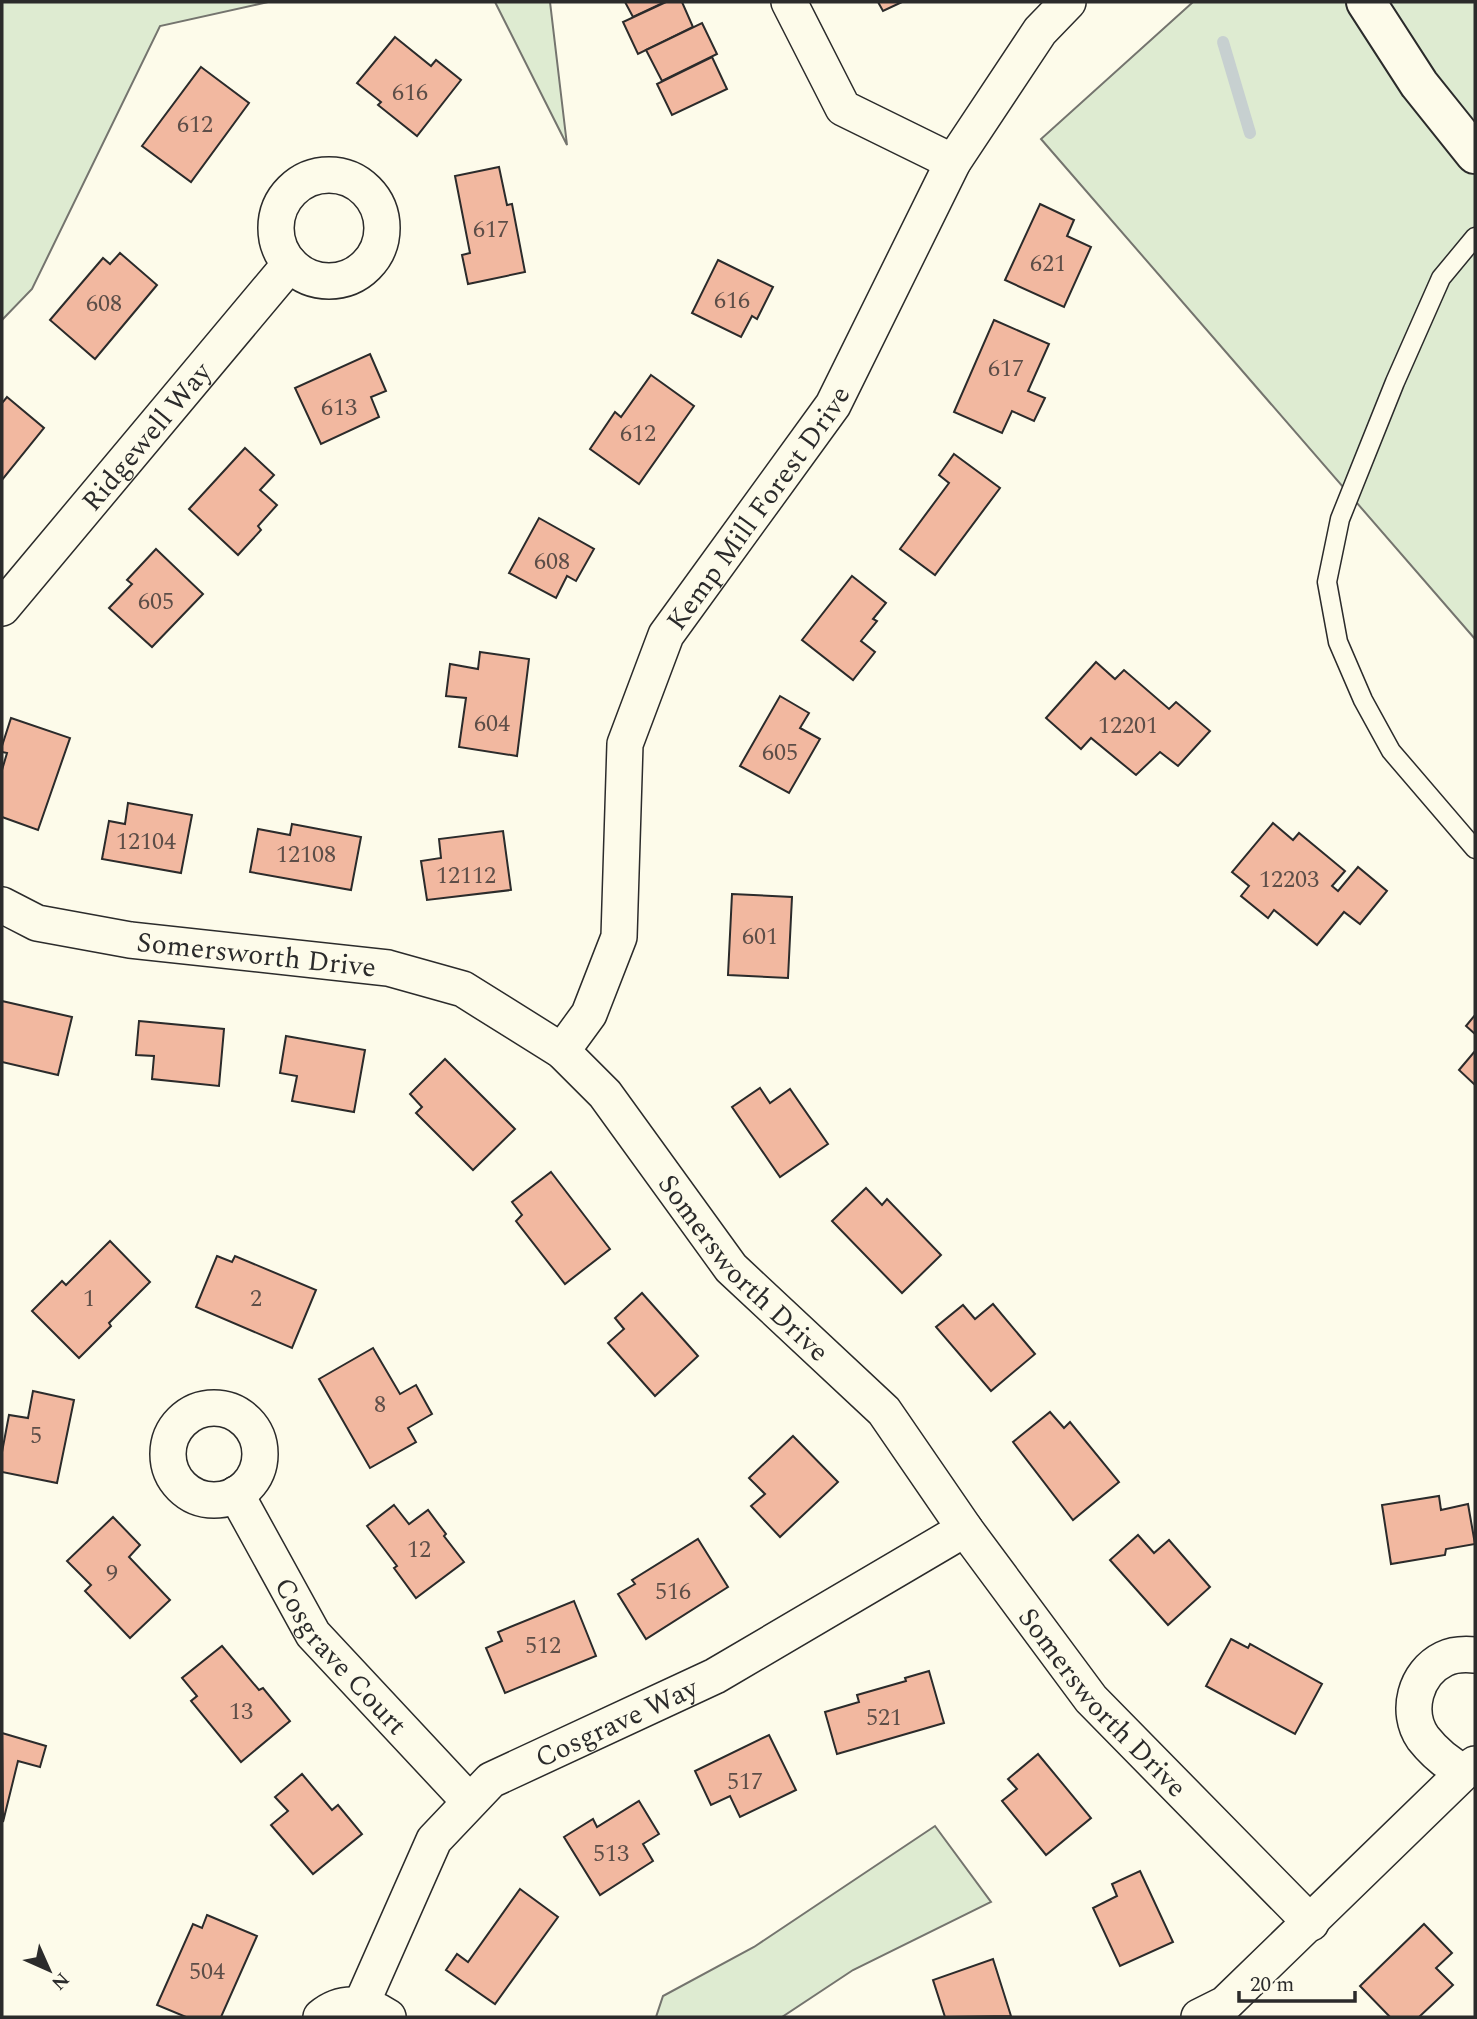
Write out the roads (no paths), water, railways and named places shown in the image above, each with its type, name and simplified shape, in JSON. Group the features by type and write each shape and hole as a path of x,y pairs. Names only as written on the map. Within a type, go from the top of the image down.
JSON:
{"street":[{"path":"789,2 843,108 953,162"},
{"name":"Kemp Mill Forest Drive","path":"562,1051 589,1014 619,937 625,744 666,635 834,405 953,162 1040,31 1068,2"},
{"path":"1366,2 1419,84 1475,155"},
{"name":"Ridgewell Way","path":"2,608 290,264"},
{"name":"Somersworth Drive","path":"2,905 37,923 130,940 388,968 463,989 562,1051 605,1094 731,1268 884,1411 965,1529 1091,1699 1311,1923"},
{"name":"Cosgrave Court","path":"236,1494 313,1633 469,1801"},
{"name":"Cosgrave Way","path":"321,2017 344,2005 375,2011 434,1840 491,1780 715,1676 965,1529"},
{"path":"1469,1768 1447,1763 1422,1737 1415,1719 1414,1702 1418,1684 1429,1669 1444,1659 1461,1654 1475,1655"},
{"path":"1199,2017 1225,2004 1469,1768"}],"lane":[{"path":"1475,237 1441,278 1395,382 1340,519 1327,582 1338,642 1363,700 1391,751 1475,849"}],"waterway":[{"path":"1223,42 1250,133"}]}
